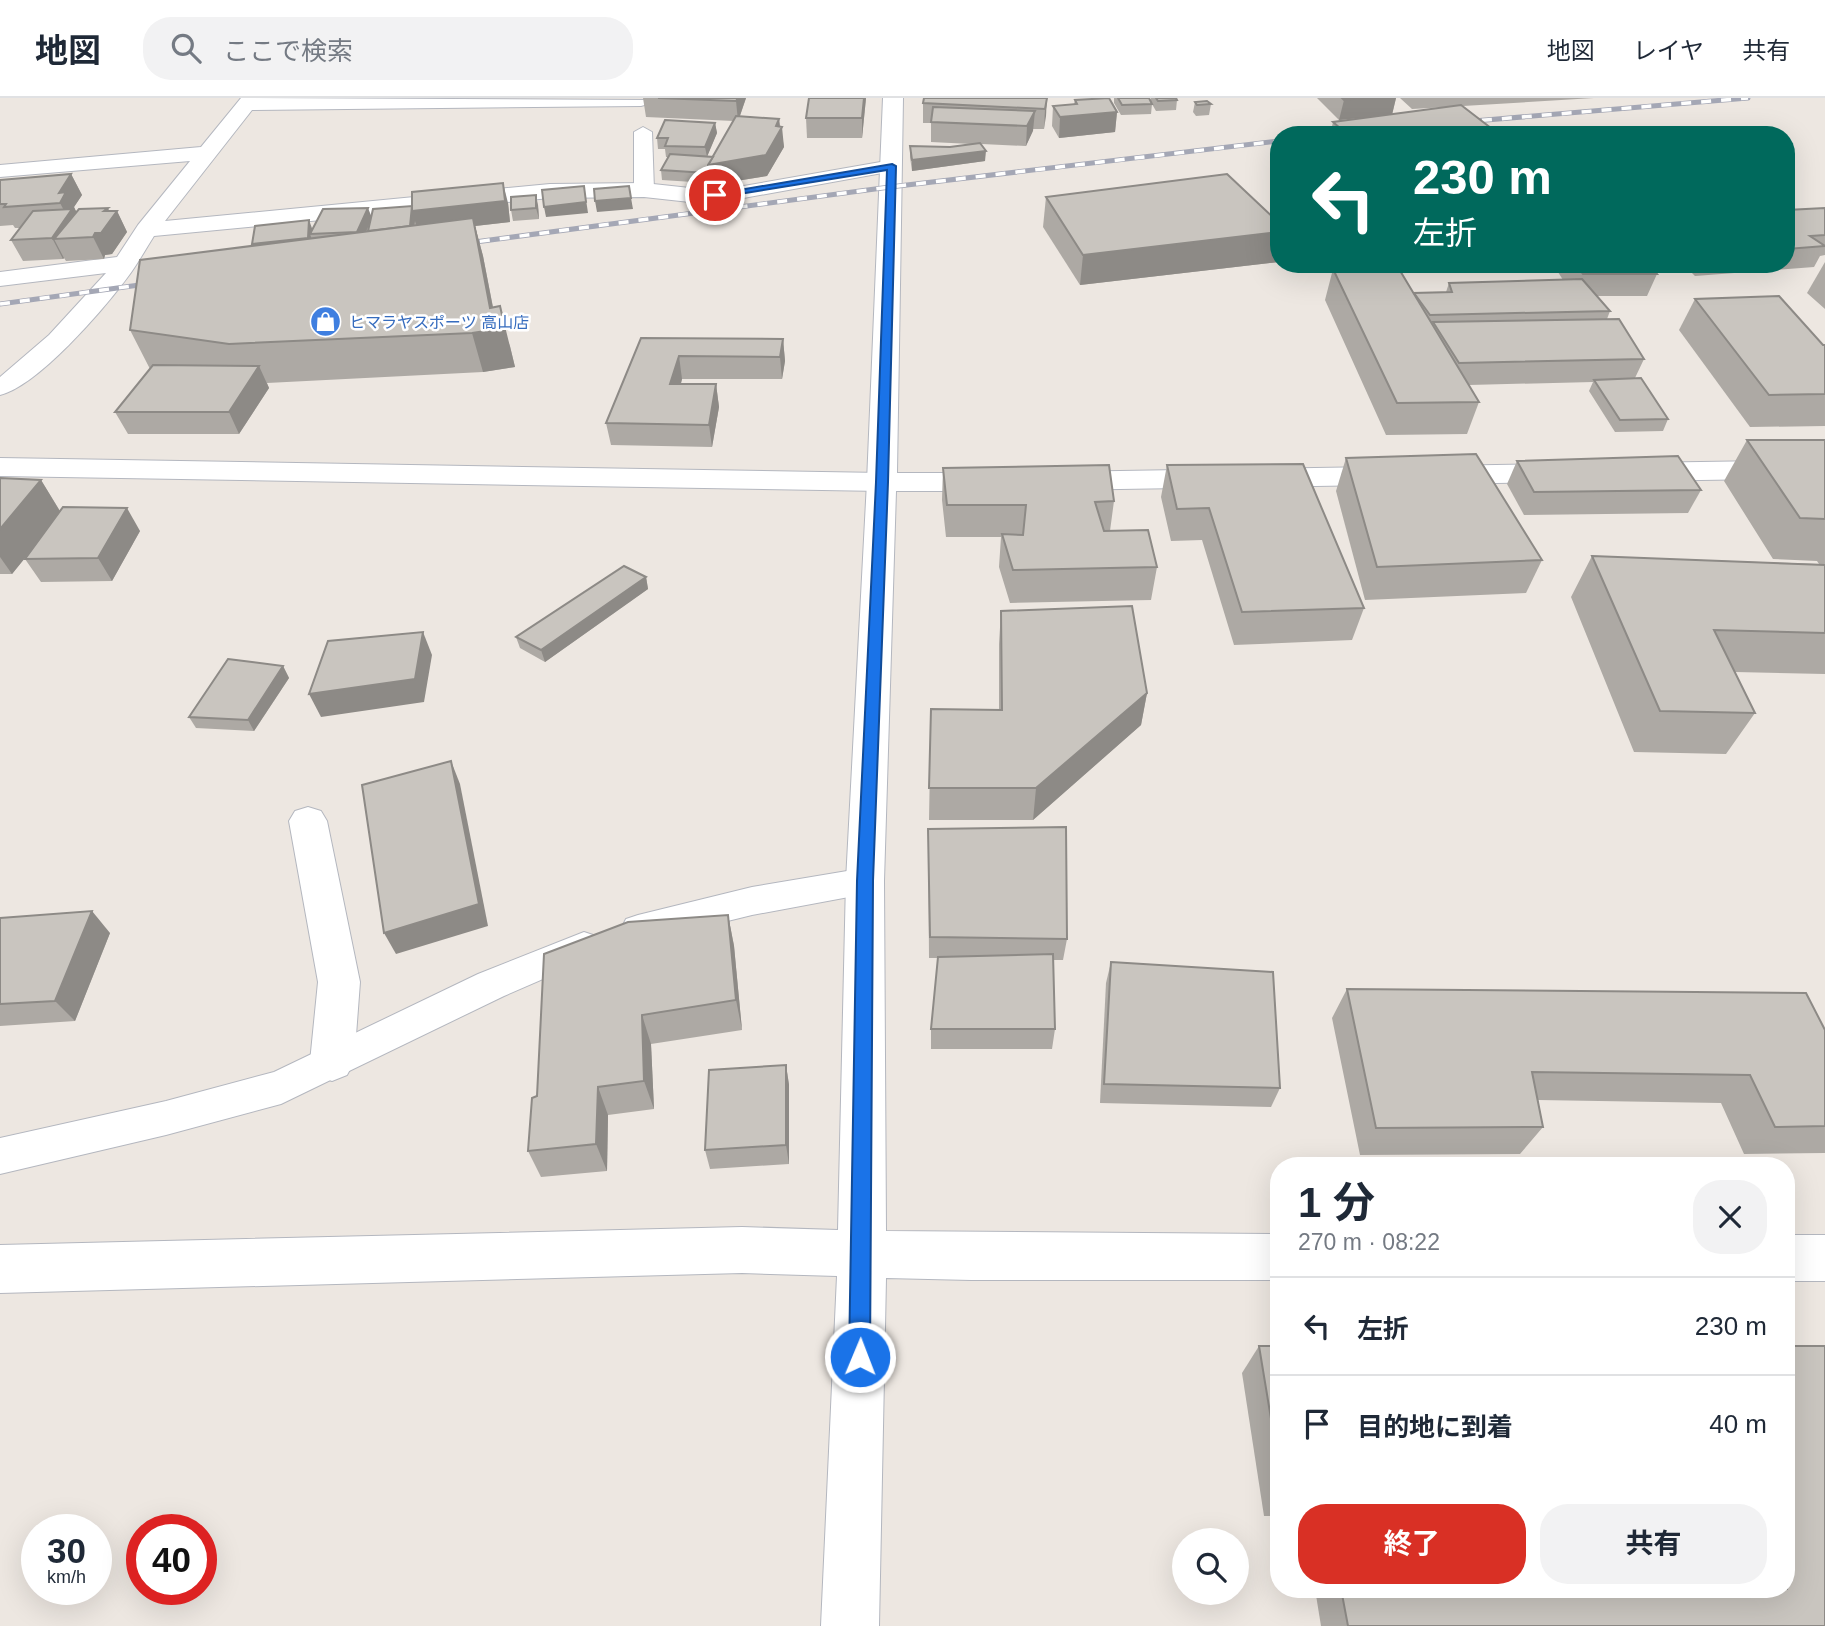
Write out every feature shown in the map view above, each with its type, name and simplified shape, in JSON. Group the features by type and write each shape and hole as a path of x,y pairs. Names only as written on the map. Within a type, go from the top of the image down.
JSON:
{"street":[{"path":"850,1626 862,1255 865,881 882,482 893,98"},
{"path":"0,387 14,380 58,340 118,274 146,230 249,101 641,100"},
{"path":"0,171 207,153"},
{"path":"146,230 550,191 644,190 699,196"},
{"path":"0,279 122,264"},
{"path":"0,467 882,482 1825,469"},
{"path":"308,821 339,982 332,1062"},
{"path":"0,1269 742,1250 862,1255 1270,1257"},
{"path":"1795,1258 1825,1258"}],"lane":[{"path":"643,132 644,190"},
{"path":"699,196 738,193 892,166"},
{"path":"0,1156 166,1118 281,1087 491,985 592,942 752,901 865,881"}],"building":[{"path":"658,98 738,98 736,101"},
{"path":"809,98 864,98 862,118 806,118"},
{"path":"924,98 1047,98 1045,109 923,103"},
{"path":"1109,98 1117,112 1060,117 1053,106 1077,104 1075,100"},
{"path":"1118,98 1149,98 1152,104 1122,105"},
{"path":"1156,98 1176,98 1177,100 1158,101"},
{"path":"1207,101 1211,104 1197,105 1195,102"},
{"path":"1461,105 1488,126 1338,126 1333,122"},
{"path":"933,107 1035,111 1027,126 931,122"},
{"path":"736,116 779,119 776,126 782,127 766,155 708,165"},
{"path":"665,120 715,123 705,147 665,146 668,138 657,138"},
{"path":"980,143 986,151 912,160 910,146 950,147"},
{"path":"670,154 713,157 707,173 661,170"},
{"path":"71,174 59,193 66,192 60,203 4,207 6,204 0,204 0,180"},
{"path":"1227,174 1270,215 1270,233 1083,255 1046,197"},
{"path":"503,183 505,201 412,211 412,192"},
{"path":"584,186 586,202 544,207 542,190"},
{"path":"629,186 631,198 595,201 594,189"},
{"path":"536,195 536,208 511,210 511,197"},
{"path":"412,206 410,226 368,231 373,209"},
{"path":"108,208 104,211 117,211 101,233 95,233 93,237 54,239 79,209"},
{"path":"368,208 357,232 310,234 323,209"},
{"path":"1825,208 1825,235 1810,236 1825,246 1795,248 1795,210"},
{"path":"72,209 52,238 11,240 33,211"},
{"path":"473,218 490,308 500,306 505,328 472,333 229,344 130,330 140,260"},
{"path":"309,220 308,238 252,244 255,226"},
{"path":"1335,273 1401,273 1479,402 1397,403"},
{"path":"1582,273 1657,274 1583,274"},
{"path":"1582,279 1610,311 1430,315 1414,293 1452,292 1449,283"},
{"path":"1779,296 1825,345 1825,394 1769,395 1695,299"},
{"path":"1619,319 1644,359 1459,363 1433,322"},
{"path":"641,338 783,339 780,357 679,356 670,384 716,384 709,425 606,423"},
{"path":"153,365 259,366 229,412 115,412"},
{"path":"1641,378 1668,419 1620,420 1594,380"},
{"path":"1747,440 1825,440 1825,519 1800,518"},
{"path":"1476,454 1542,560 1377,567 1346,458"},
{"path":"1678,456 1701,490 1534,492 1517,461"},
{"path":"1303,464 1364,608 1242,612 1209,508 1177,509 1167,465"},
{"path":"1109,465 1114,501 1095,502 1104,531 1148,530 1157,567 1013,570 1002,534 1023,535 1026,505 947,505 943,468"},
{"path":"0,478 41,480 0,529"},
{"path":"63,507 127,508 98,558 25,559"},
{"path":"1592,556 1825,565 1825,633 1714,630 1755,713 1660,711"},
{"path":"624,566 646,577 541,650 516,637"},
{"path":"1132,606 1147,693 1036,788 929,788 931,709 1002,710 1001,611"},
{"path":"423,632 415,679 309,694 328,641"},
{"path":"228,659 283,666 248,720 189,717"},
{"path":"451,761 479,904 384,933 362,785"},
{"path":"1066,827 1067,939 930,937 928,829"},
{"path":"92,911 55,1001 0,1004 0,918"},
{"path":"728,915 736,1000 642,1015 644,1081 598,1087 596,1144 528,1151 532,1098 537,1096 544,954 628,922"},
{"path":"1053,954 1055,1029 931,1029 938,957"},
{"path":"1111,962 1273,972 1280,1088 1104,1084"},
{"path":"1347,989 1806,993 1825,1030 1825,1126 1775,1127 1750,1075 1532,1072 1543,1127 1376,1128"},
{"path":"786,1065 786,1145 705,1150 709,1070"},
{"path":"1259,1346 1270,1346 1270,1413"},
{"path":"1795,1346 1825,1346 1825,1626 1348,1626 1343,1598 1795,1598"}],"railway":[{"path":"1462,122 1748,98"},
{"path":"460,244 890,187 1270,142"},
{"path":"0,304 154,283"}],"place":[{"name":"ヒマラヤスポーツ 高山店","path":"326,322"}],"route":[{"path":"715,195 892,166 865,881 860,1357"}]}
